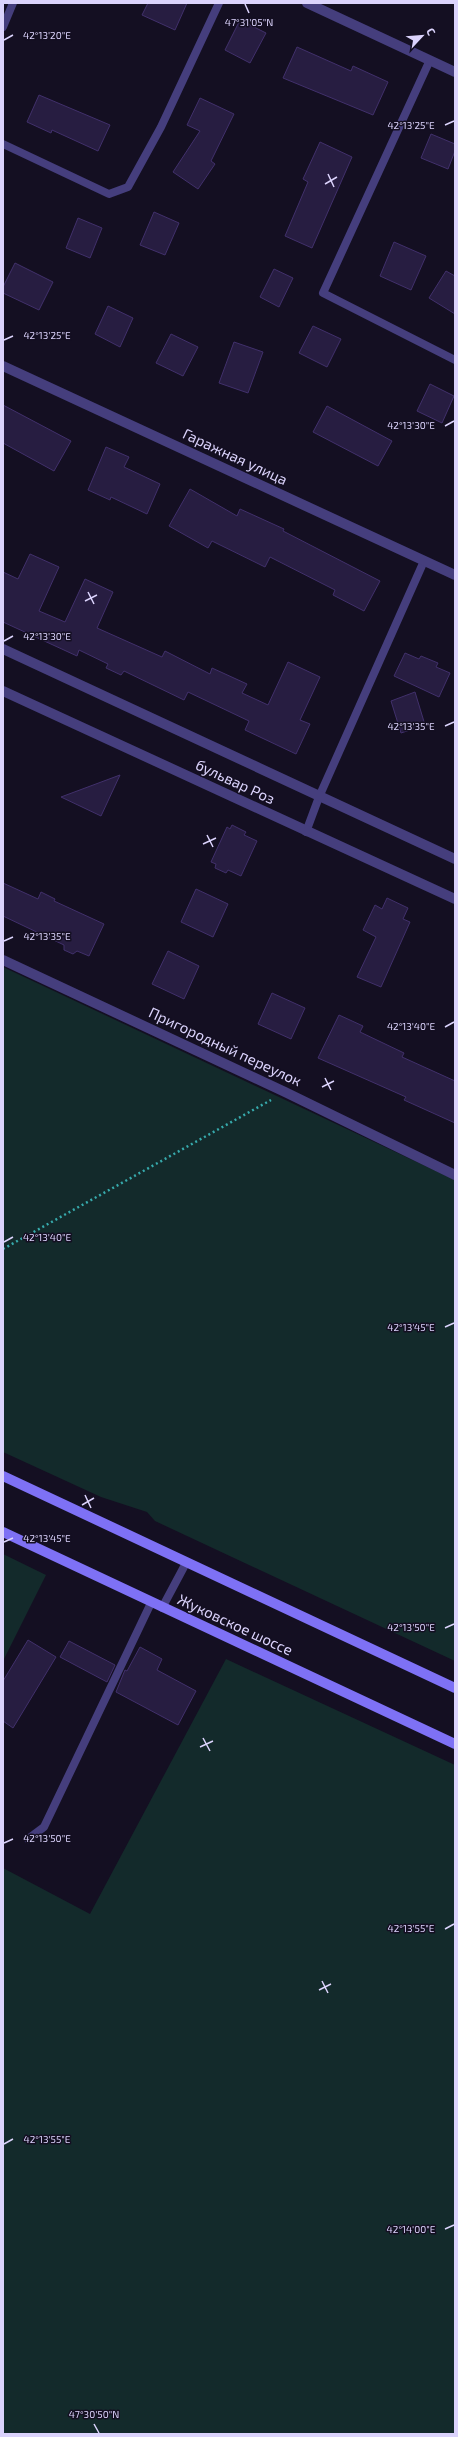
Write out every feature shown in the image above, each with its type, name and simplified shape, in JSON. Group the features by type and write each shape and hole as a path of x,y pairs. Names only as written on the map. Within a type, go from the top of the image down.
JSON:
{"main road":[{"path":"3,1476 455,1688"},
{"name":"Жуковское шоссе","path":"3,1532 151,1603 455,1744"}],"street":[{"path":"307,3 455,72"},
{"name":"Гаражная улица","path":"3,366 455,575"},
{"path":"3,649 455,859"},
{"name":"бульвар Роз","path":"3,691 306,832 455,899"},
{"name":"Пригородный переулок","path":"3,960 285,1092 455,1175"}],"lane":[{"path":"3,27 13,3"},
{"path":"3,144 109,194 128,187 161,127 219,3"},
{"path":"430,60 323,293 455,360"},
{"path":"306,832 319,797 424,561"},
{"path":"162,1608 186,1563"},
{"path":"28,1839 44,1827 151,1603"}],"path":[{"path":"3,1249 285,1092"}],"green space":[{"path":"3,967 455,1180 455,1661 155,1521 147,1512 101,1497 3,1452"},
{"path":"3,1554 46,1575 3,1661"},
{"path":"226,1659 455,1765 455,2434 3,2434 3,1868 90,1914"}],"building":[{"path":"148,3 187,3 175,30 142,15"},
{"path":"240,20 266,33 250,63 225,50"},
{"path":"297,47 351,71 353,66 388,82 373,115 283,78"},
{"path":"39,95 110,125 98,151 52,130 51,133 27,122"},
{"path":"200,98 234,114 211,161 215,164 198,189 173,172 200,131 187,125"},
{"path":"431,134 455,144 455,151 448,169 421,158"},
{"path":"320,142 352,157 312,248 285,236 308,182 303,179"},
{"path":"154,212 179,223 165,255 140,245"},
{"path":"78,218 102,228 90,258 66,248"},
{"path":"394,242 426,256 411,290 380,276"},
{"path":"15,263 53,282 39,310 3,293 3,287"},
{"path":"274,269 293,278 279,307 260,297"},
{"path":"446,271 455,276 455,314 429,298"},
{"path":"108,306 133,318 120,347 95,334"},
{"path":"313,326 341,339 327,367 299,353"},
{"path":"171,334 198,347 183,376 156,363"},
{"path":"234,342 263,352 248,393 219,383"},
{"path":"430,384 454,396 442,423 417,411"},
{"path":"3,405 71,441 54,471 3,443"},
{"path":"327,406 392,441 378,466 313,432"},
{"path":"106,447 129,457 124,467 160,484 147,514 111,497 110,500 88,490"},
{"path":"190,489 237,516 240,509 284,529 283,531 380,581 364,611 333,595 335,590 270,557 265,567 212,541 208,548 169,526"},
{"path":"30,554 59,567 39,611 65,622 85,579 113,592 97,628 162,657 165,651 210,674 212,668 247,684 242,693 268,705 288,662 320,677 300,720 310,724 296,754 245,730 249,721 188,692 184,700 124,671 121,675 106,668 108,664 79,650 77,656 3,622 3,572 18,579"},
{"path":"405,653 419,659 421,656 438,663 436,667 450,673 439,697 394,676"},
{"path":"415,692 425,725 401,733 391,701"},
{"path":"120,775 101,816 61,797"},
{"path":"232,825 246,832 244,835 257,841 241,876 228,870 226,873 215,868 216,864 211,862 227,827 230,829"},
{"path":"3,883 38,899 41,892 55,899 54,901 104,924 89,956 77,951 73,954 64,950 64,945 3,916"},
{"path":"196,889 228,904 213,937 181,922"},
{"path":"387,898 408,908 403,919 410,922 381,987 357,977 376,937 363,930 375,905 382,909"},
{"path":"168,951 199,966 184,999 152,984"},
{"path":"272,993 305,1008 291,1039 258,1024"},
{"path":"339,1015 363,1026 360,1032 404,1053 402,1057 455,1081 455,1123 404,1100 406,1097 318,1058"},
{"path":"28,1640 56,1657 13,1728 3,1721 3,1681"},
{"path":"69,1641 115,1665 107,1682 60,1657"},
{"path":"140,1647 162,1659 157,1670 196,1691 178,1725 116,1692 125,1670 127,1671"}]}
